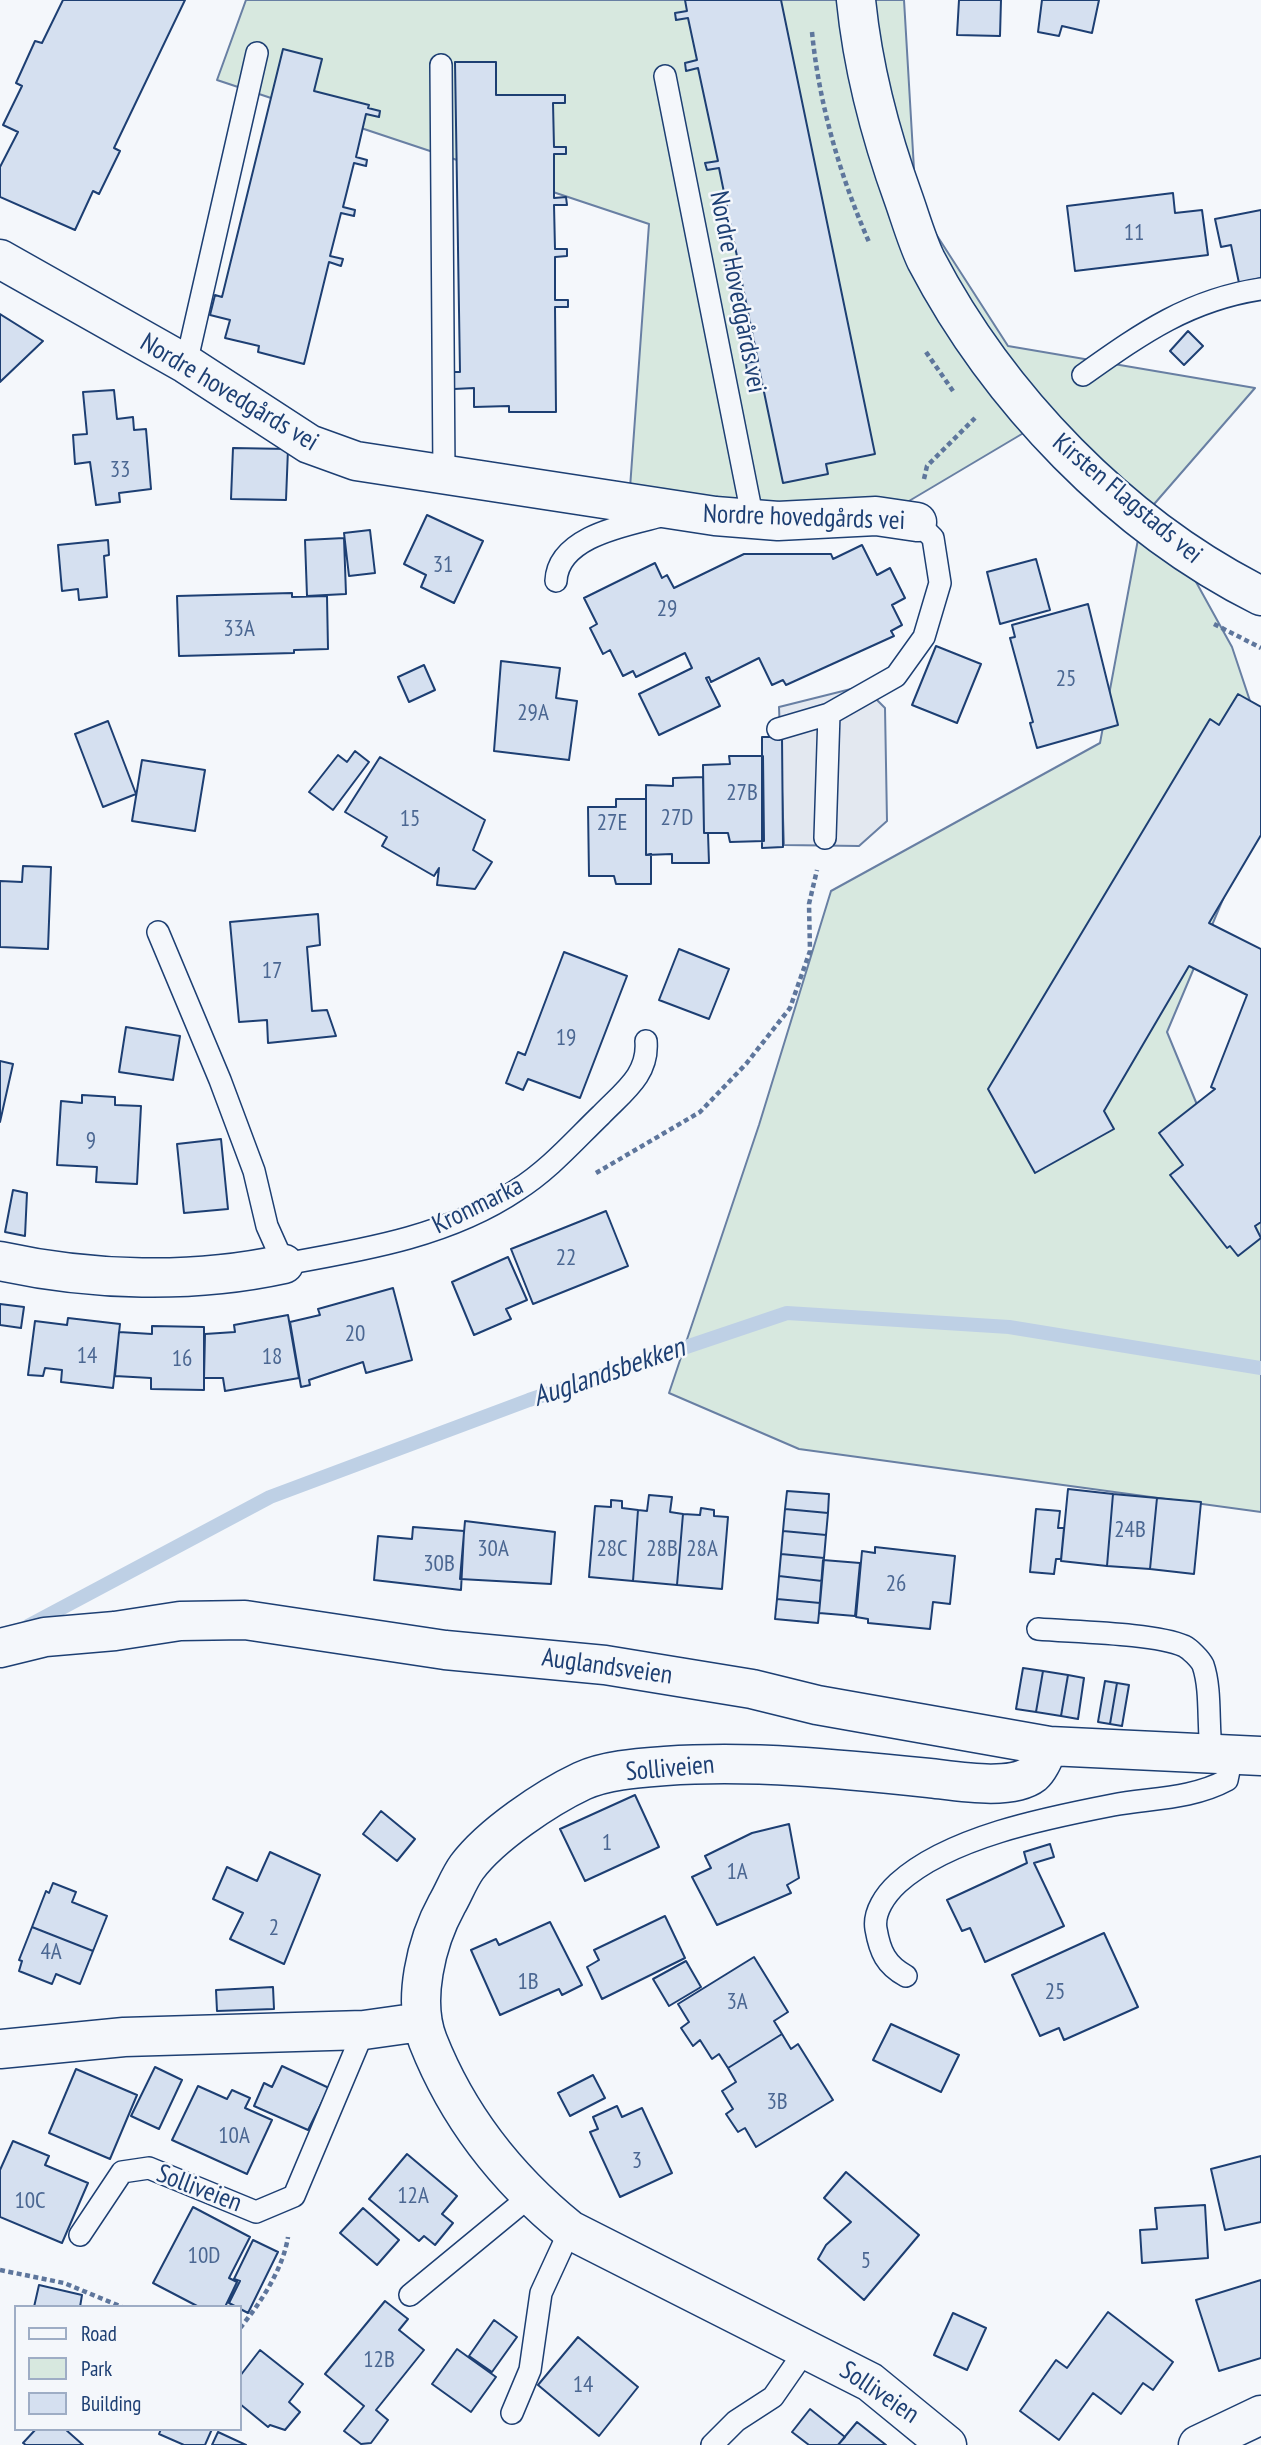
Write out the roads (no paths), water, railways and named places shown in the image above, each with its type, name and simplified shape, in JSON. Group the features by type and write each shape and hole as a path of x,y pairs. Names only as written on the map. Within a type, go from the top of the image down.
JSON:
{"street":[{"name":"Kirsten Flagstads vei","path":"856,0 862,55 880,134 925,257 963,323 1037,422 1080,465 1180,549 1261,596"},
{"name":"Nordre hovedgårds vei","path":"0,259 186,364 309,444 356,461 683,512 753,520 876,516 917,522"},
{"name":"Kronmarka","path":"0,1261 80,1273 141,1277 234,1275 284,1264"},
{"name":"Auglandsveien","path":"0,1648 45,1637 115,1631 180,1621 245,1620 445,1650 605,1665 752,1689 817,1705 1049,1746 1235,1756"},
{"name":"Solliveien","path":"947,2445 870,2382 570,2230 529,2197 489,2148 456,2100 421,2022 426,1962 442,1913 468,1866 499,1836 583,1781 636,1768 702,1763 827,1767 1004,1784 1033,1774 1049,1746"},
{"path":"0,2049 124,2037 364,2030 421,2022"},
{"path":"1198,2445 1261,2415"}],"lane":[{"name":"Nordre Hovedgårds vei","path":"186,364 257,53"},
{"path":"441,65 444,475"},
{"name":"Nordre Hovedgårds vei","path":"665,76 753,520"},
{"path":"1083,375 1157,323 1200,306 1261,289"},
{"name":"Nordre hovedgårds vei","path":"556,582 556,572 575,548 596,533 683,512"},
{"name":"Nordre hovedgårds vei","path":"778,729 829,714 896,676 925,637 940,583 933,538 917,522"},
{"path":"825,838 829,714"},
{"path":"158,932 235,1119 254,1171 267,1226 284,1264"},
{"name":"Kronmarka","path":"284,1264 392,1243 432,1231 516,1191 552,1163 636,1079 647,1058 646,1041"},
{"path":"906,1976 891,1968 881,1952 875,1925 886,1895 911,1872 963,1845 1014,1829 1113,1805 1212,1789 1227,1780 1235,1756 1207,1727 1207,1687 1202,1662 1184,1646 1139,1638 1038,1629"},
{"name":"Solliveien","path":"80,2235 122,2172 149,2168 256,2212 294,2196 364,2030"},
{"path":"410,2295 529,2197"},
{"path":"512,2413 528,2377 541,2293 570,2230"},
{"path":"712,2445 736,2421 773,2396 807,2348"}],"waterway":[{"name":"Auglandsbekken","path":"28,1626 270,1497 529,1400 787,1313 1009,1327 1261,1368"}]}
